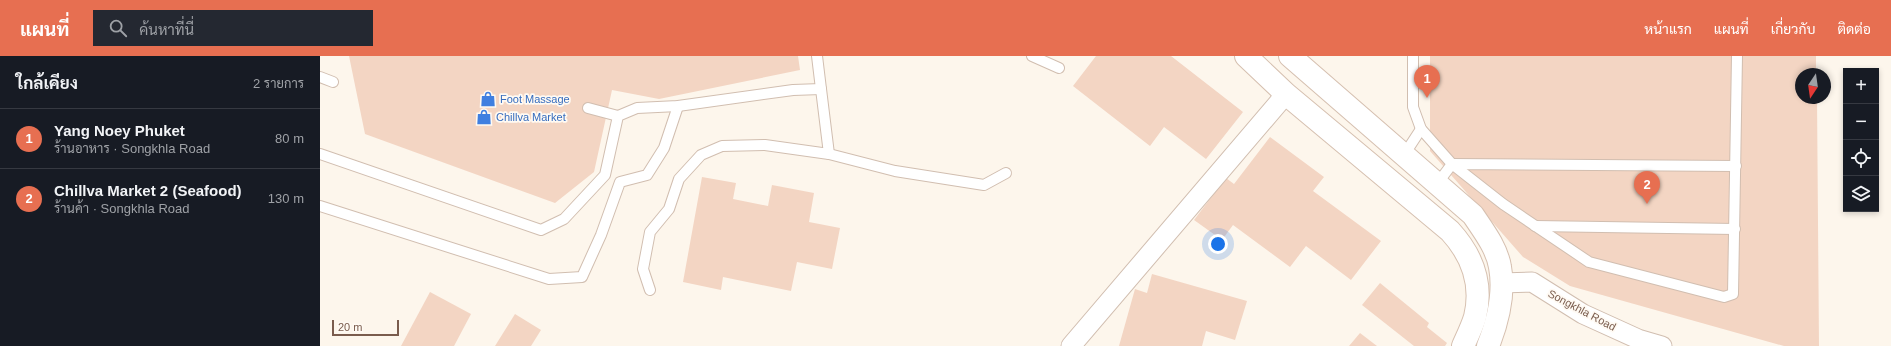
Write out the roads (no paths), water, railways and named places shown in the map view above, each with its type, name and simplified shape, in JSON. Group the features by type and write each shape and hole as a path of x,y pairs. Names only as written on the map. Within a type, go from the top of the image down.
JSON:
{"street":[{"path":"1246,56 1286,94 1450,230 1464,246 1475,271 1477,295 1475,317 1463,346"},
{"path":"1290,56 1473,215 1490,240 1500,266 1501,296 1497,322 1488,346"},
{"path":"1071,346 1286,94"},
{"name":"Songkhla Road","path":"1500,283 1532,282 1583,314 1638,339 1662,346"}],"lane":[{"path":"817,56 829,154"},
{"path":"1032,56 1059,68"},
{"path":"1413,56 1413,107 1421,129 1452,164 1502,204 1589,262 1724,297 1733,294 1737,56"},
{"path":"320,77 333,82"},
{"path":"588,108 618,116 637,108 678,106 793,90 821,89"},
{"path":"605,175 620,182 647,175 664,148 678,106"},
{"path":"320,154 541,230 564,219 605,175 618,116"},
{"path":"1404,156 1421,129"},
{"path":"650,290 643,269 650,232 669,208 679,179 701,155 722,146 765,145 829,154 895,171 984,185 1006,173"},
{"path":"1452,164 1736,166"},
{"path":"1437,184 1452,164"},
{"path":"320,206 549,279 582,277 601,235 620,182"},
{"path":"1535,226 1735,229"}],"place":[{"name":"Yang Noey Phuket","path":"1427,98"},
{"name":"Foot Massage","path":"488,99"},
{"name":"Chillva Market","path":"484,117"},
{"name":"Chillva Market 2 (Seafood)","path":"1647,204"}]}
